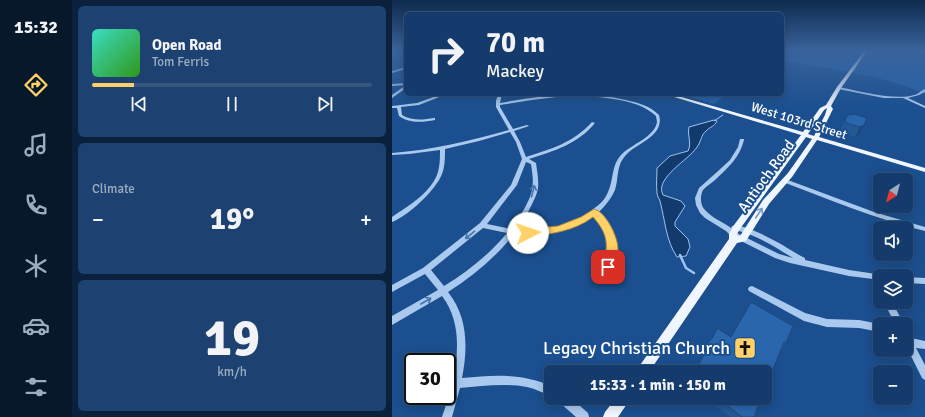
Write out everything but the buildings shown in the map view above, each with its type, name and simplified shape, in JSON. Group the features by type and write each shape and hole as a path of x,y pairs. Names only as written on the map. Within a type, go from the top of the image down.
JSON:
{"main road":[{"name":"Antioch Road","path":"647,365 734,235 737,227 822,109 828,106 853,69"},
{"name":"West 103rd Street","path":"673,96 900,160 925,169"},
{"name":"West 103rd Street","path":"683,96 805,133"},
{"name":"Antioch Road","path":"734,235 747,231 766,202 785,181 816,136 828,115 830,109 828,106"},
{"name":"West 103rd Street","path":"816,136 909,166 925,169"},
{"path":"900,160 909,166"},
{"path":"610,417 619,405"}],"street":[{"path":"392,85 404,85"},
{"path":"392,97 404,87"},
{"path":"839,88 873,95 903,97 918,94 925,90"},
{"path":"392,107 424,102 440,96"},
{"path":"392,289 426,270 482,225 514,185 524,159 518,142 500,111 498,104 500,96"},
{"path":"498,104 558,96"},
{"path":"482,225 528,233 553,231 572,225 600,208 611,194 614,184 614,174 619,160 623,154 649,135 657,127 658,116 647,107 604,96"},
{"path":"903,97 925,108"},
{"path":"399,107 400,115 407,119 418,121 434,119"},
{"path":"524,159 553,150 569,143 580,136 593,123"},
{"path":"392,154 424,152 527,126"},
{"path":"742,140 738,153 701,189 698,195 700,207 704,213 734,235 777,256 827,269 873,276"},
{"path":"392,220 417,202 435,182 441,168 443,148"},
{"path":"392,321 442,291 484,262 512,231 524,214 535,190 533,163 524,159"},
{"path":"785,181 865,211 907,225 925,229"},
{"path":"594,212 604,224 611,238 612,253 605,277"},
{"path":"737,227 792,253 804,262"},
{"path":"426,270 453,305 458,321 460,356 457,384 447,417"},
{"path":"913,281 925,282"},
{"path":"752,289 804,317 826,323 859,324 873,327"},
{"path":"913,342 925,345"},
{"path":"913,352 925,375"},
{"path":"457,384 512,379 544,388"},
{"path":"571,405 584,417"}],"shaded area":[{"path":"835,69 925,69 925,94 908,87 855,73"},
{"path":"687,96 724,96 714,104"},
{"path":"714,120 717,121 716,123 704,133 693,152 663,182 663,195 681,201 685,206 675,222 675,226 688,239 690,247 686,256 677,257 670,244 657,194 657,168 670,156 688,151 690,145 689,127"}],"waterway":[{"path":"714,121 723,115"},
{"path":"680,255 686,268 694,273"}],"place":[{"name":"Legacy Christian Church","path":"745,348"}],"route":[{"path":"528,233 546,232 572,225 585,219 594,212 608,229 611,238 613,249 608,267"}]}
